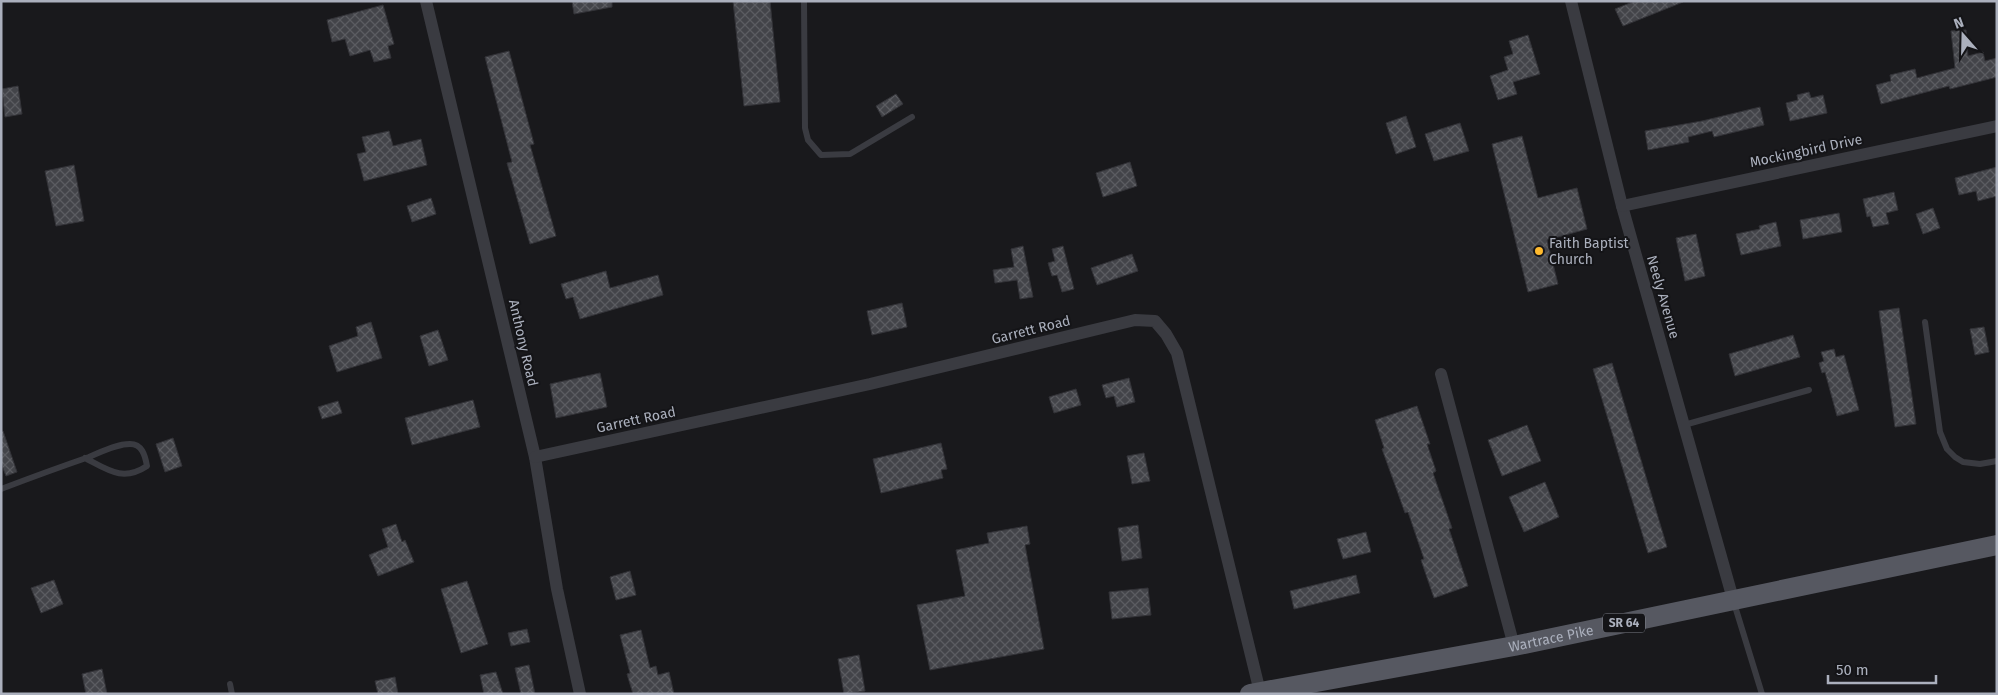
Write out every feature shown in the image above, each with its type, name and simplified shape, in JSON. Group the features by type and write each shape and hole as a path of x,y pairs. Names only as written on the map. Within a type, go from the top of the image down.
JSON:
{"main road":[{"name":"Wartrace Pike","path":"1255,693 1514,646 1997,545"}],"street":[{"name":"Anthony Road","path":"426,1 535,457 557,589 580,694"},
{"name":"Neely Avenue","path":"1570,1 1622,206 1733,599"},
{"name":"Mockingbird Drive","path":"1622,206 1997,126"},
{"name":"Garrett Road","path":"535,457 870,384 1134,320 1155,321 1166,334 1177,353 1255,693"},
{"path":"1441,374 1514,646"}],"lane":[{"path":"804,1 805,128 808,140 821,155 850,154 912,117"},
{"path":"1925,322 1940,432 1947,449 1963,462 1980,464 1997,461"},
{"path":"1684,426 1809,390"},
{"path":"1,489 85,458 130,444 139,446 145,455 146,466 123,475 110,471 85,458"},
{"path":"1733,599 1762,694"},
{"path":"230,684 232,694"}],"building":[{"path":"572,1 612,1 612,7 574,14"},
{"path":"733,1 770,1 780,102 744,106"},
{"path":"1635,1 1683,2 1623,26 1615,9"},
{"path":"383,5 394,44 388,46 391,58 374,62 370,50 350,56 345,39 332,42 327,20"},
{"path":"1966,30 1968,56 1983,52 1985,61 1997,58 1997,77 1950,89 1949,86 1881,104 1876,85 1891,81 1890,75 1915,69 1917,78 1955,68 1951,31"},
{"path":"1528,35 1540,74 1513,82 1517,94 1498,100 1490,76 1508,70 1504,57 1513,54 1509,41"},
{"path":"509,51 534,144 530,145 556,236 530,244 507,163 512,162 485,57"},
{"path":"18,86 22,114 5,117 2,89"},
{"path":"1809,92 1811,98 1823,95 1827,113 1790,121 1786,103 1798,100 1797,95"},
{"path":"896,94 903,104 882,117 876,106"},
{"path":"1760,107 1764,125 1714,137 1712,131 1688,137 1689,142 1648,150 1645,131 1702,121"},
{"path":"1406,116 1416,147 1396,154 1386,123"},
{"path":"1460,123 1469,151 1434,161 1425,134"},
{"path":"389,131 393,146 421,139 427,165 364,181 357,154 366,152 362,137"},
{"path":"1522,136 1538,198 1577,188 1587,229 1547,240 1558,284 1528,292 1492,144"},
{"path":"1130,162 1137,186 1103,197 1096,173"},
{"path":"74,165 84,221 56,226 45,171"},
{"path":"1997,167 1997,196 1978,201 1976,191 1959,195 1955,178"},
{"path":"1894,192 1898,210 1886,213 1889,224 1873,227 1870,216 1867,217 1863,199"},
{"path":"431,198 436,214 412,222 407,206"},
{"path":"1933,208 1940,228 1923,234 1916,214"},
{"path":"1839,213 1842,232 1803,239 1800,220"},
{"path":"1776,222 1781,246 1741,255 1736,234 1760,229 1759,226"},
{"path":"1696,234 1705,276 1685,281 1676,238"},
{"path":"1023,246 1033,297 1020,299 1017,280 995,283 993,270 1014,267 1011,249"},
{"path":"1063,246 1074,289 1062,292 1057,275 1052,276 1048,263 1055,261 1052,249"},
{"path":"1132,254 1138,271 1097,285 1091,268"},
{"path":"606,271 610,288 658,275 663,295 580,319 573,297 566,299 561,284"},
{"path":"902,303 907,327 872,335 867,311"},
{"path":"1899,308 1916,424 1895,427 1879,311"},
{"path":"371,322 382,358 337,372 329,346 358,336 356,327"},
{"path":"1984,327 1989,352 1975,355 1970,329"},
{"path":"438,330 448,360 429,366 420,336"},
{"path":"1793,335 1800,357 1735,376 1729,354"},
{"path":"1834,349 1836,357 1844,355 1859,410 1837,416 1825,372 1822,373 1819,363 1824,361 1821,352"},
{"path":"1612,363 1667,547 1648,553 1593,369"},
{"path":"600,373 607,407 556,418 550,384"},
{"path":"1129,378 1135,402 1117,407 1114,396 1106,398 1102,385"},
{"path":"1076,389 1081,405 1054,413 1049,397"},
{"path":"473,400 480,427 412,445 405,418"},
{"path":"338,401 342,413 322,419 318,407"},
{"path":"1417,406 1430,444 1427,444 1436,471 1433,473 1452,528 1449,529 1468,586 1434,598 1421,560 1424,559 1408,512 1405,513 1382,449 1384,448 1375,420"},
{"path":"1527,425 1541,461 1502,476 1488,440"},
{"path":"3,431 17,472 6,476 1,463 1,432"},
{"path":"173,438 182,466 165,472 156,444"},
{"path":"941,443 947,469 941,470 943,478 881,493 873,459"},
{"path":"1144,453 1150,481 1132,484 1127,456"},
{"path":"1545,482 1559,517 1524,532 1509,497"},
{"path":"396,524 402,542 405,540 414,562 378,576 369,555 388,547 382,529"},
{"path":"1138,525 1142,558 1122,561 1118,528"},
{"path":"1027,526 1030,544 1025,545 1044,649 930,670 917,605 965,596 956,550 989,543 987,533"},
{"path":"1366,532 1371,552 1343,559 1337,539"},
{"path":"630,571 636,595 616,600 610,577"},
{"path":"1356,575 1360,593 1294,609 1290,591"},
{"path":"54,580 63,604 41,613 31,588"},
{"path":"467,581 488,644 461,653 441,589"},
{"path":"1148,588 1151,615 1112,619 1109,592"},
{"path":"527,629 530,642 511,646 508,633"},
{"path":"641,630 650,668 656,666 658,675 669,672 674,694 633,694 627,674 630,673 620,635"},
{"path":"859,655 865,691 844,694 838,659"},
{"path":"529,665 535,694 521,694 515,668"},
{"path":"102,669 107,694 86,694 82,674"},
{"path":"496,672 503,694 484,694 480,675"},
{"path":"395,677 398,694 378,694 375,681"}],"place":[{"name":"Faith Baptist Church","path":"1539,251"}]}
